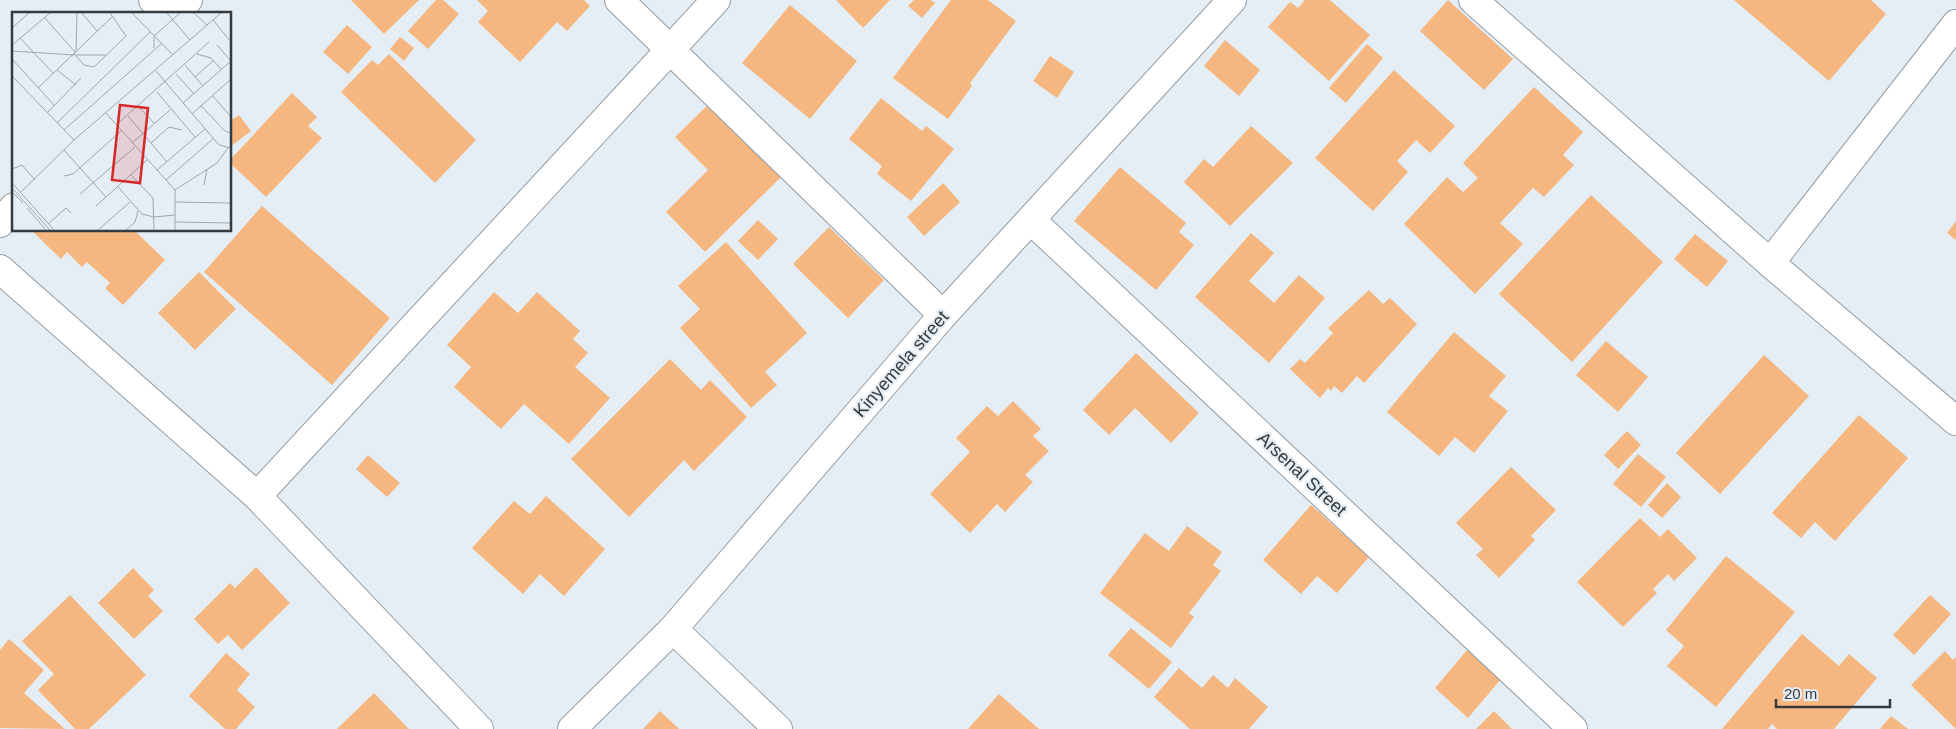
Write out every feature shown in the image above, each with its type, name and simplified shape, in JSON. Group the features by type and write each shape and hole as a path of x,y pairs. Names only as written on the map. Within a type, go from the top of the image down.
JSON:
{"street":[{"path":"154,0 166,12"},
{"path":"177,12 188,0"},
{"path":"619,0 943,315"},
{"path":"257,496 716,0"},
{"name":"Kinyemela street","path":"572,729 673,629 943,315 1232,0"},
{"path":"1473,0 1770,263 1956,421"},
{"path":"1770,263 1956,24"},
{"path":"0,223 12,209"},
{"name":"Arsenal Street","path":"1031,220 1573,729"},
{"path":"0,269 257,496 479,729"},
{"path":"673,629 778,729"}],"building":[{"path":"351,0 419,0 384,34"},
{"path":"436,0 443,0 459,14 428,49 408,31"},
{"path":"477,0 584,0 590,6 567,31 557,22 520,62 478,22 488,11"},
{"path":"836,0 890,0 863,28"},
{"path":"914,0 931,0 935,3 922,18 908,6"},
{"path":"951,0 988,0 1016,21 970,83 972,86 948,119 893,78"},
{"path":"1305,0 1330,0 1370,35 1329,81 1268,27 1290,2 1298,8"},
{"path":"1448,0 1513,59 1484,90 1420,31"},
{"path":"1734,0 1871,0 1886,14 1829,81"},
{"path":"790,5 857,61 810,119 742,63"},
{"path":"347,25 372,47 348,74 323,52"},
{"path":"400,37 414,48 404,61 390,49"},
{"path":"1225,40 1260,70 1239,96 1204,66"},
{"path":"1367,44 1383,58 1346,103 1329,88"},
{"path":"389,54 476,140 435,183 341,92 372,60 378,65"},
{"path":"1050,56 1074,72 1057,98 1033,81"},
{"path":"1394,70 1455,126 1430,153 1416,140 1397,161 1408,172 1373,211 1315,158"},
{"path":"1534,87 1583,132 1563,155 1574,165 1544,197 1533,188 1500,223 1523,244 1475,294 1404,224 1447,177 1463,192 1478,178 1463,163"},
{"path":"292,93 317,117 308,126 322,138 266,197 231,164 231,159"},
{"path":"881,98 922,131 926,126 954,149 911,201 877,174 882,166 849,139"},
{"path":"713,100 785,173 705,252 666,212 708,170 675,137"},
{"path":"239,115 251,131 231,146 231,120"},
{"path":"1251,126 1293,163 1230,226 1184,182 1204,159 1213,167"},
{"path":"1120,167 1186,223 1179,232 1194,245 1156,290 1074,221"},
{"path":"943,183 960,202 924,236 907,217"},
{"path":"1591,195 1663,262 1572,362 1499,294"},
{"path":"262,206 390,318 332,385 204,272"},
{"path":"758,220 778,239 758,260 738,241"},
{"path":"1956,221 1956,240 1947,233"},
{"path":"829,227 884,280 848,318 793,264"},
{"path":"32,231 135,231 165,260 123,305 105,288 110,283 87,262 82,267 67,252 61,259"},
{"path":"1251,233 1274,253 1249,281 1274,303 1299,275 1325,298 1269,363 1195,297"},
{"path":"1695,234 1728,261 1707,287 1674,259"},
{"path":"726,242 807,333 765,372 777,385 751,408 680,328 700,309 678,286"},
{"path":"199,272 236,309 195,350 158,313"},
{"path":"1369,290 1383,304 1390,298 1417,324 1364,383 1357,376 1342,393 1334,386 1331,391 1328,388 1320,398 1290,369 1300,359 1305,363 1333,333 1328,328"},
{"path":"494,292 518,313 537,292 580,331 573,339 588,353 575,367 610,398 569,444 524,404 501,429 454,387 471,367 447,345"},
{"path":"1454,332 1506,376 1489,396 1508,411 1474,453 1455,437 1439,456 1387,412"},
{"path":"1606,341 1648,377 1618,412 1576,375"},
{"path":"1136,353 1199,413 1171,443 1135,408 1109,435 1083,410"},
{"path":"1764,355 1809,396 1720,494 1676,453"},
{"path":"670,359 701,390 710,380 747,417 694,471 684,460 629,517 571,459"},
{"path":"1013,401 1041,429 1033,436 1049,451 1025,475 1033,482 1005,512 997,504 970,533 930,494 970,452 956,438 987,406 998,416"},
{"path":"1859,415 1908,458 1835,541 1815,522 1801,538 1772,513"},
{"path":"1627,431 1641,445 1618,469 1604,455"},
{"path":"1638,454 1666,477 1641,507 1613,484"},
{"path":"368,455 400,483 387,497 356,469"},
{"path":"1511,467 1556,510 1531,536 1535,540 1499,578 1476,555 1483,549 1456,523"},
{"path":"1667,483 1681,497 1662,518 1648,505"},
{"path":"546,496 605,549 564,596 540,574 523,594 472,548 514,501 530,514"},
{"path":"1311,505 1369,557 1337,593 1317,576 1301,594 1263,560"},
{"path":"1640,518 1660,537 1668,529 1697,558 1674,581 1668,574 1653,589 1657,593 1623,627 1577,582"},
{"path":"1187,526 1222,552 1213,565 1221,571 1189,613 1194,617 1171,648 1100,593 1145,533 1169,551"},
{"path":"1726,556 1795,612 1716,707 1667,666 1684,646 1666,630"},
{"path":"256,567 290,603 242,650 228,635 218,644 194,619 230,583 235,588"},
{"path":"133,568 154,590 148,596 163,611 134,639 98,603"},
{"path":"70,595 146,675 89,729 75,729 38,690 54,674 22,641"},
{"path":"1930,595 1951,614 1914,655 1893,635"},
{"path":"1131,628 1172,662 1149,689 1108,655"},
{"path":"1802,634 1839,666 1849,654 1877,678 1834,729 1777,729 1772,724 1768,729 1722,729"},
{"path":"9,639 44,670 24,693 65,729 0,728 0,650"},
{"path":"1467,650 1501,679 1468,718 1435,688"},
{"path":"1945,651 1953,660 1956,657 1956,729 1911,685"},
{"path":"226,653 250,674 237,690 255,707 236,729 225,729 189,696"},
{"path":"1179,668 1202,688 1213,675 1228,688 1235,678 1268,707 1249,729 1190,729 1154,697"},
{"path":"374,693 409,729 337,729"},
{"path":"999,694 1039,729 968,729"},
{"path":"660,711 679,729 643,729"},
{"path":"1494,711 1512,729 1476,729"},
{"path":"1891,716 1908,729 1880,729"}]}
